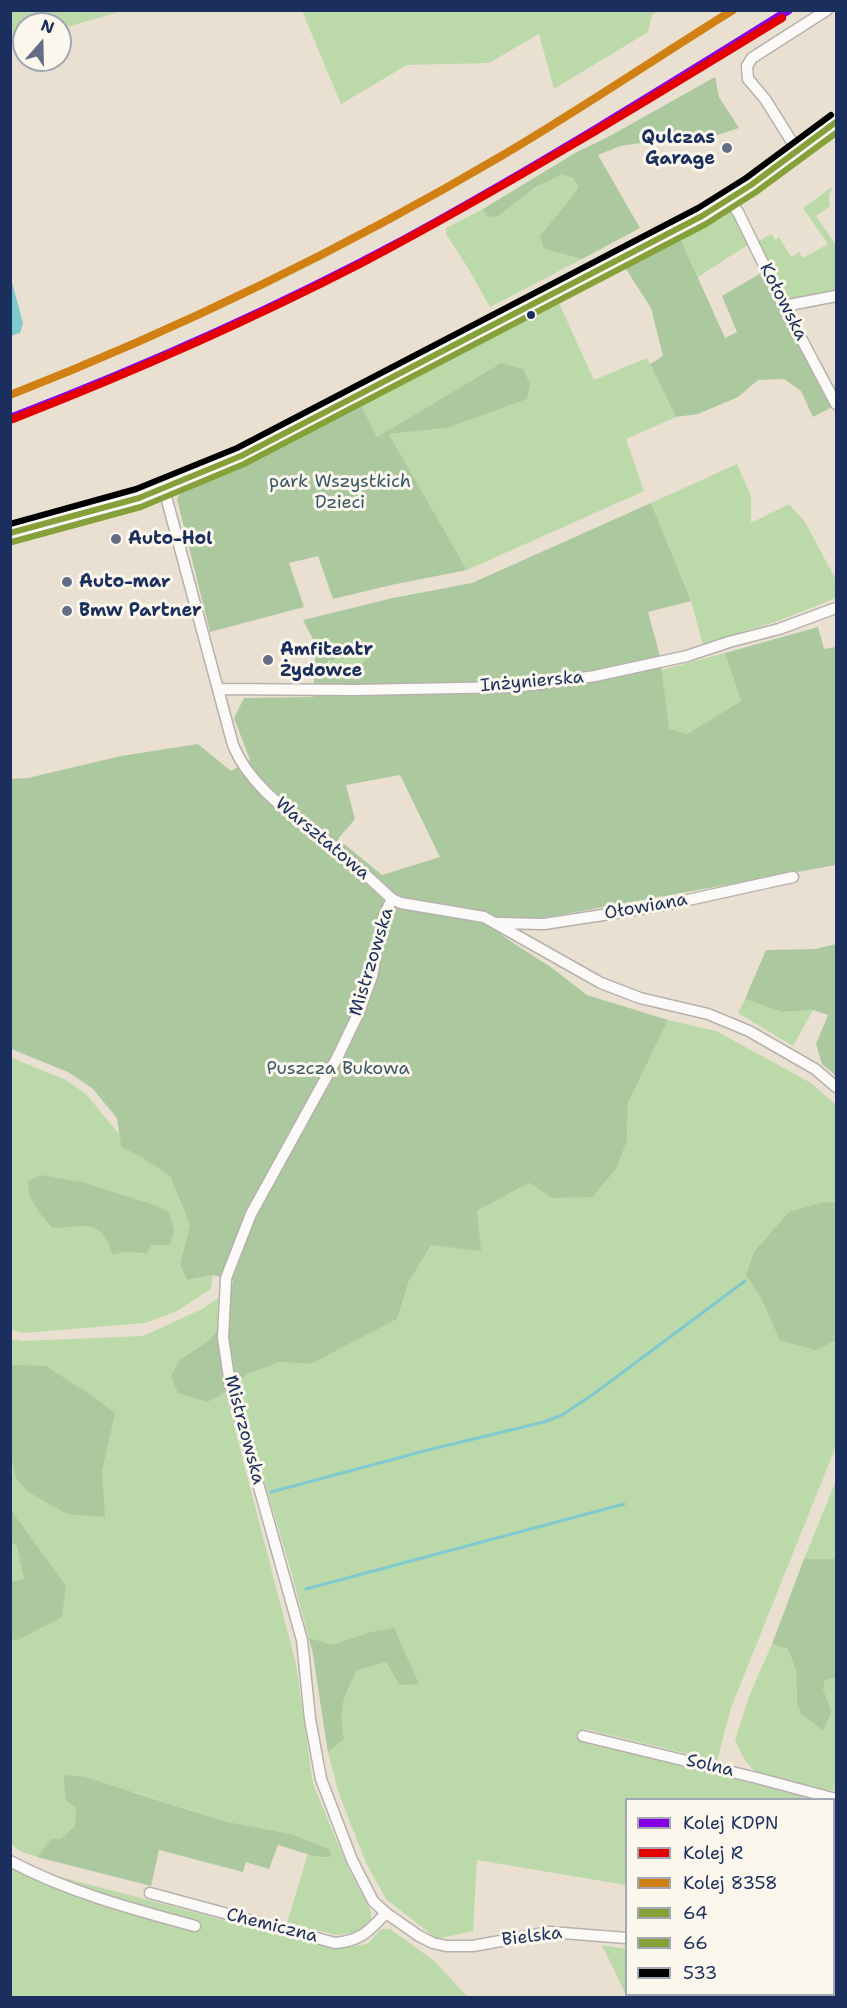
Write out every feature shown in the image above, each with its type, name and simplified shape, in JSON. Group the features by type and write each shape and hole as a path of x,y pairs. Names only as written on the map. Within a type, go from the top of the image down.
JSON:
{"main road":[{"path":"10,533 126,502 165,489 265,443 674,231 729,200 837,122"}],"street":[{"path":"797,150 765,99 748,79 747,66 752,58 826,10"},
{"name":"Kołowska","path":"729,200 738,212 784,306 837,404"},
{"path":"784,306 837,296"},
{"name":"Warsztatowa","path":"165,489 233,745 247,773 266,792 339,851 392,899 414,906 472,914 497,923 601,983 640,998 708,1014 749,1030 815,1070 837,1087"},
{"name":"Inżynierska","path":"218,689 355,690 511,687 539,684 595,676 687,656 729,642 779,630 837,608"},
{"name":"Ołowiana","path":"497,923 544,924 603,915 676,903 793,877"},
{"name":"Mistrzowska","path":"392,899 383,918 372,976 354,1022 244,1230 226,1278 223,1314 225,1358 234,1401 276,1541 302,1640 311,1726 321,1779 356,1870 370,1896 386,1913 419,1936 439,1945"},
{"name":"Solna","path":"583,1736 833,1798"},
{"path":"10,1861 78,1891 195,1926"},
{"name":"Chemiczna","path":"150,1893 335,1943 360,1937 386,1913"},
{"name":"Bielska","path":"439,1945 463,1947 558,1932 625,1938"}],"green space":[{"path":"11,10 122,10 72,26 72,12 12,12 11,43"},
{"path":"302,11 659,11 652,15 648,32 554,89 539,34 489,63 407,65 341,104"},
{"path":"715,77 719,97 739,128 699,141 688,139 656,141 620,146 598,155 640,228 582,259 544,249 540,236 578,187 573,178 562,174 535,188 498,216 487,217 483,209 575,153"},
{"path":"562,173 573,178 578,187 544,249 582,259 490,307 446,234 446,228 483,209 488,217"},
{"path":"832,187 829,197 830,206 816,216 836,245 836,291 789,301 756,242 772,234 775,240 779,237 791,257 799,252 803,258 828,244 803,208"},
{"path":"731,208 749,244 698,277 680,238"},
{"path":"680,238 725,338 737,332 722,296 761,273 832,407 813,417 801,391 784,379 758,380 738,397 698,414 676,417 650,364 663,356 651,308 624,266"},
{"path":"558,301 594,380 647,358 676,417 626,439 644,491 467,570 389,434 447,428 487,413 501,363 377,437 360,403"},
{"name":"park Wszystkich Dzieci","path":"501,363 523,369 530,384 527,399 447,428 389,434 467,570 333,599 318,556 289,563 304,607 210,632 177,499 181,492 256,458 360,403 377,437"},
{"path":"737,464 751,496 751,523 789,504 805,522 836,580 836,598 781,620 703,645 691,601 651,503"},
{"name":"Puszcza Bukowa","path":"651,503 691,601 648,612 660,656 669,729 687,734 741,701 725,653 818,627 824,649 836,647 836,865 543,918 515,921 501,935 552,968 587,995 668,1020 628,1103 627,1140 616,1169 592,1197 552,1198 529,1183 477,1211 481,1251 431,1245 409,1281 397,1319 311,1364 280,1362 248,1374 219,1396 207,1402 178,1393 171,1376 180,1360 208,1341 228,1317 233,1280 213,1275 187,1280 180,1265 190,1225 170,1176 121,1147 117,1118 92,1088 68,1072 11,1049 10,779 28,778 121,756 198,744 231,771 250,760 234,718 244,698 313,697 316,645 303,620 393,598 472,583","holes":["368,648 370,654 358,669 335,672 328,667 328,661 335,660 336,652 340,649","400,775 440,857 382,875 338,839 355,819 346,785"]},
{"path":"370,648 370,654 358,669 335,672 328,668 329,661 340,649"},
{"path":"725,653 741,701 687,734 668,729 662,670"},
{"path":"836,944 836,1076 822,1064 816,1044 828,1015 813,1010 782,1012 745,999 766,950 815,949"},
{"path":"745,999 782,1012 813,1010 793,1046 738,1013"},
{"path":"668,1020 716,1031 811,1083 836,1105 836,1446 731,1708 717,1761 585,1729 580,1740 810,1798 625,1798 625,1885 477,1860 473,1931 437,1939 386,1899 366,1863 338,1791 328,1752 313,1654 291,1571 235,1383 248,1374 280,1362 311,1364 397,1319 409,1281 431,1244 477,1211 529,1183 552,1198 627,1140 628,1103"},
{"path":"10,1057 66,1080 86,1094 119,1134 121,1147 170,1176 190,1225 180,1265 187,1280 213,1275 211,1289 175,1312 145,1323 23,1333 11,1330"},
{"path":"40,1175 82,1182 169,1212 174,1232 170,1245 151,1245 147,1253 123,1252 113,1255 108,1243 97,1229 83,1226 53,1228 32,1201 28,1188 28,1181"},
{"path":"824,1202 836,1203 836,1340 816,1350 780,1340 761,1298 746,1275 754,1252 789,1212"},
{"path":"219,1298 217,1330 208,1341 180,1360 219,1396 225,1391 296,1664 313,1784 349,1870 371,1911 371,1922 361,1932 336,1935 287,1923 308,1853 328,1858 291,1834 223,1821 134,1792 76,1808 75,1827 61,1839 51,1840 37,1857 20,1851 11,1844 10,1339 24,1341 143,1336 200,1310"},
{"path":"11,1365 46,1366 115,1413 102,1471 105,1517 67,1514 27,1491 16,1478 10,1452"},
{"path":"836,1481 836,1559 804,1559"},
{"path":"10,1509 66,1586 62,1617 18,1640 11,1639 11,1582 24,1579 17,1546 11,1541"},
{"path":"804,1559 836,1559 836,1676 825,1680 823,1689 832,1712 823,1731 801,1714 797,1705 796,1671 788,1649 772,1644"},
{"path":"394,1628 419,1684 400,1685 386,1662 357,1670 343,1703 344,1739 328,1752 309,1638 332,1645 371,1632"},
{"path":"772,1644 788,1649 796,1671 797,1705 800,1713 823,1731 832,1712 823,1689 825,1679 836,1676 836,1791 795,1784 763,1775 750,1766 737,1745 735,1740 750,1694"},
{"path":"64,1775 85,1777 223,1821 291,1834 330,1850 331,1856 313,1856 278,1845 269,1869 246,1862 243,1872 159,1850 151,1886 37,1857 51,1839 61,1839 75,1826 76,1808 65,1799"},
{"path":"10,1861 16,1865 333,1949 367,1944 381,1929 390,1929 433,1960 468,1997 11,1997"},
{"path":"602,1945 625,1949 625,1993"},
{"path":"627,1996 741,1996 736,1998"}],"water":[{"path":"10,275 23,323 20,333 10,336"}],"waterway":[{"path":"271,1492 544,1422 562,1415 745,1281"},
{"path":"306,1589 624,1504"}],"rail line":[{"name":"8358","path":"10,395 137,342 323,254 532,138 733,10"},
{"name":"KDPN","path":"10,418 210,335 403,240 646,99 789,10"},
{"name":"R","path":"13,419 188,346 360,264 520,175 782,18"}],"transit line":[{"name":"533","path":"10,524 136,489 237,448 698,208 746,178 831,115"},
{"name":"64","path":"10,533 139,498 241,456 702,216 751,185 836,122"},
{"name":"66","path":"12,542 141,507 244,464 706,224 756,192 836,133"}],"place":[{"name":"Qulczas Garage","path":"727,148"},
{"name":"Auto-Hol","path":"116,539"},
{"name":"Auto-mar","path":"67,582"},
{"name":"Bmw Partner","path":"67,611"},
{"name":"Amfiteatr Żydowce","path":"268,660"}]}
